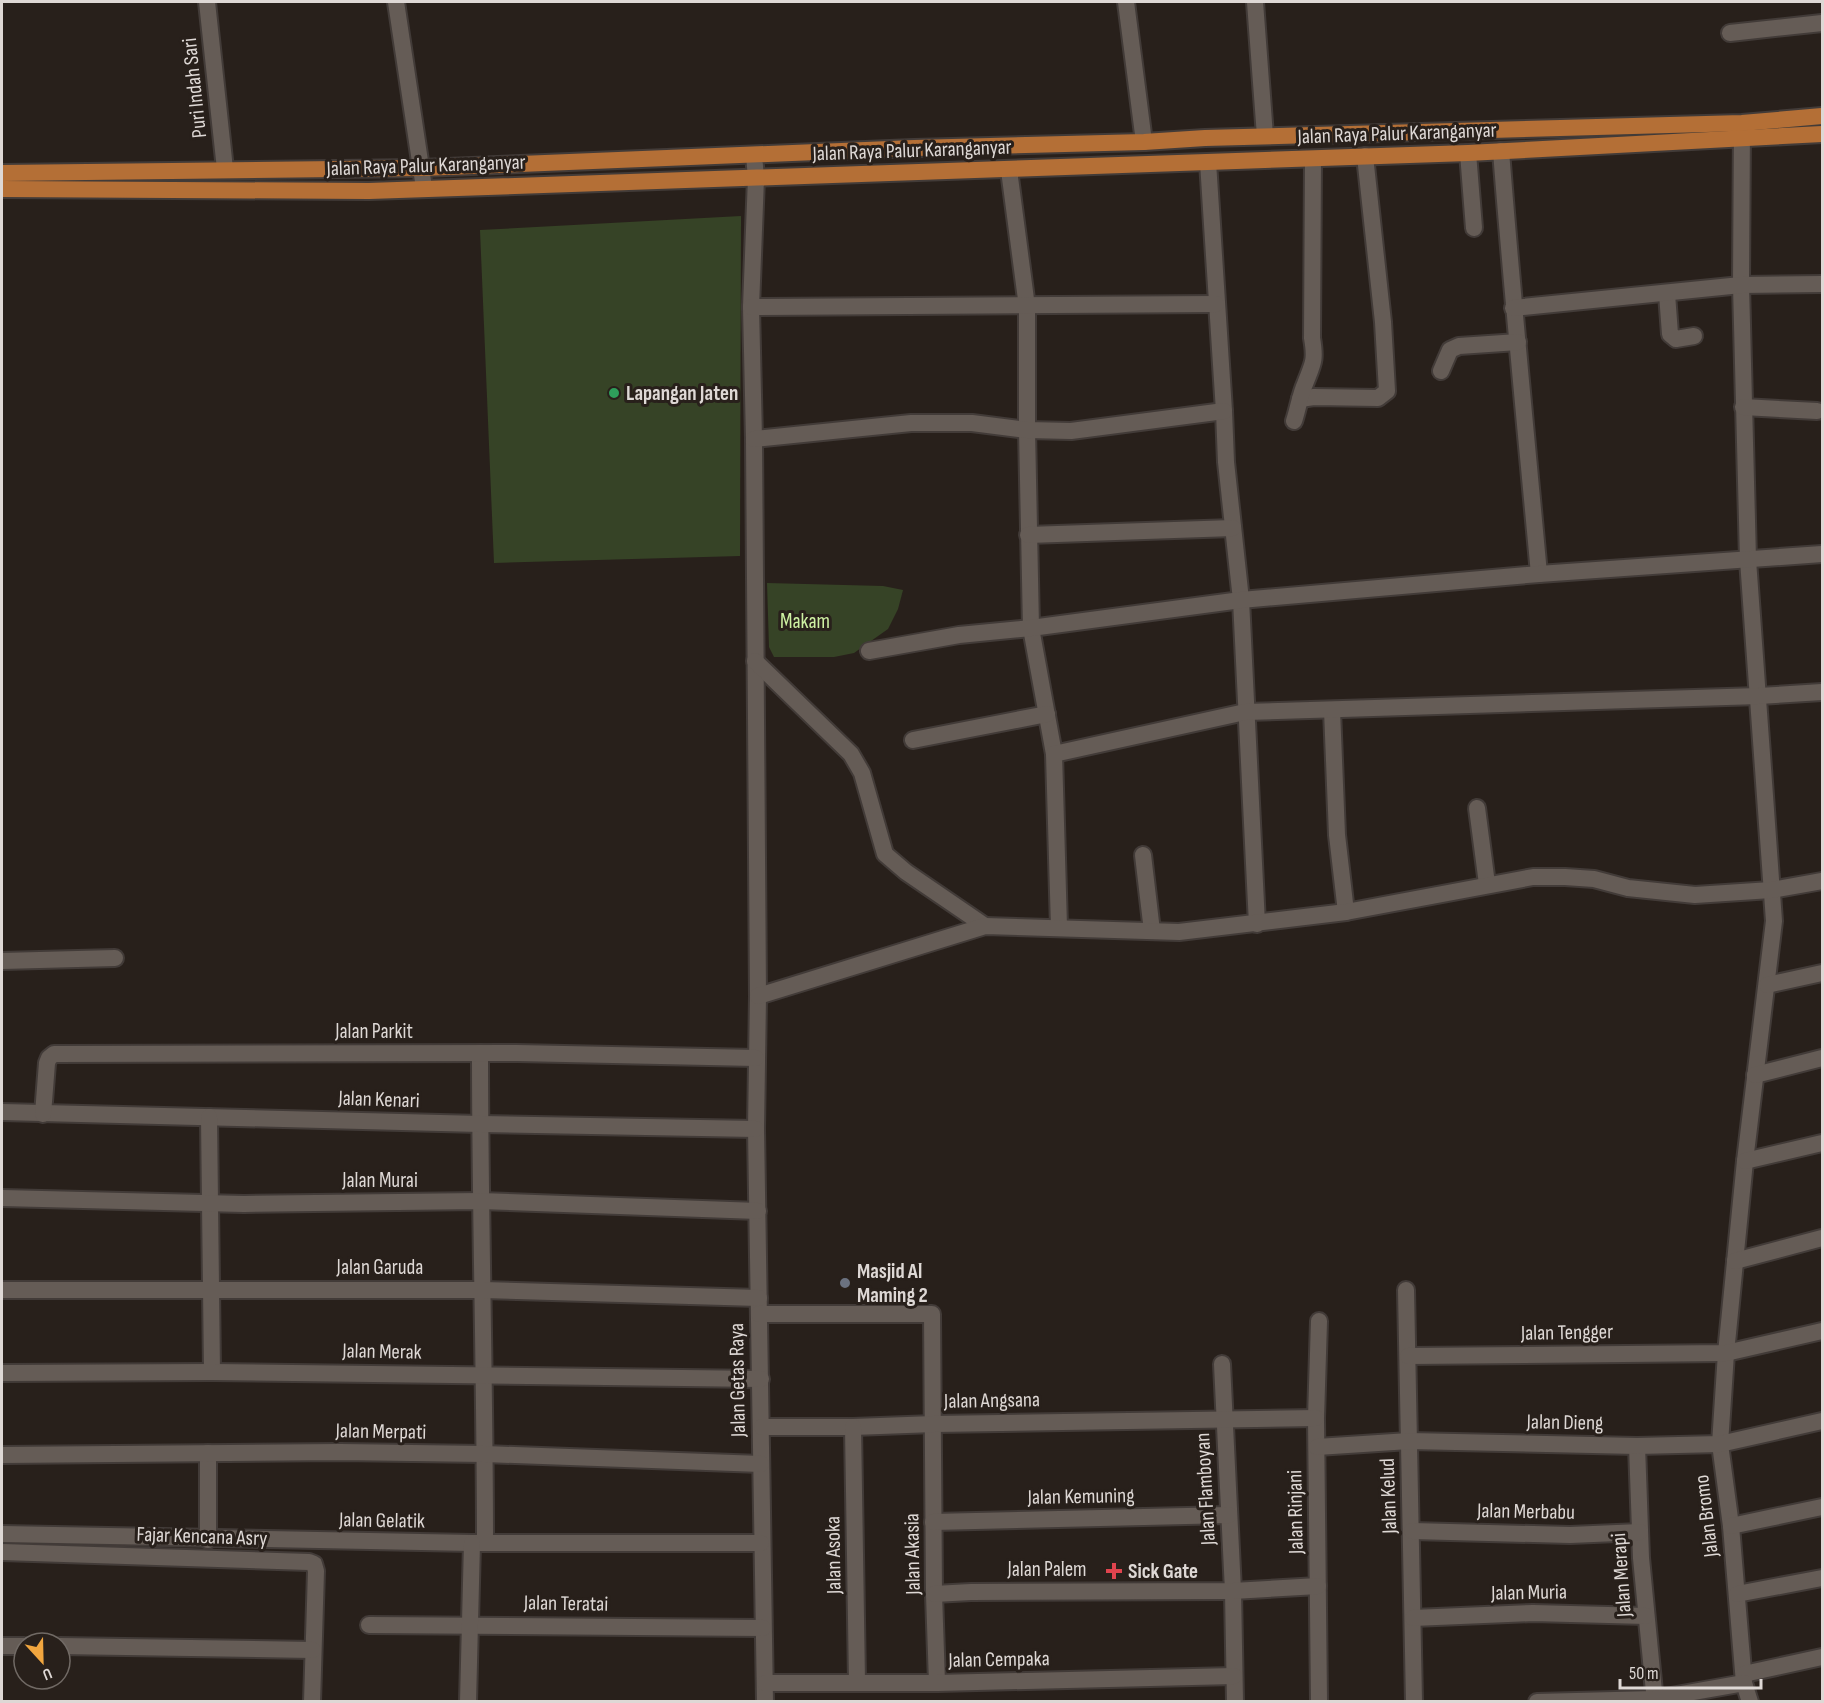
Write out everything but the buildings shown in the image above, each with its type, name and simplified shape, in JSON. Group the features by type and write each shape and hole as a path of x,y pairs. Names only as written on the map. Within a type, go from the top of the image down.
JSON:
{"main road":[{"name":"Jalan Raya Palur Karanganyar","path":"2,189 369,191 1501,152 1743,131 1822,116"},
{"name":"Jalan Raya Palur Karanganyar","path":"2,173 224,155 754,155 1144,142 1205,138 1264,126 1312,136 1743,131 1822,134"},
{"path":"1264,126 1267,160"},
{"path":"1363,134 1365,156"},
{"path":"1312,136 1313,159"},
{"path":"1205,138 1208,162"}],"street":[{"name":"Puri Indah Sari","path":"207,2 224,155"},
{"path":"396,2 424,188"},
{"path":"1126,2 1144,142"},
{"path":"1255,2 1264,126"},
{"path":"1730,33 1822,23"},
{"name":"Jalan Bromo","path":"1743,131 1741,285 1748,560 1774,921 1745,1161 1726,1353 1720,1444 1731,1526 1744,1678 1750,1701"},
{"path":"1501,152 1539,574"},
{"path":"1468,153 1474,228"},
{"name":"Jalan Getas Raya","path":"754,155 756,178 751,307 758,996 756,1129 765,1701"},
{"path":"1300,399 1314,397 1372,399 1378,398 1387,391 1383,322 1365,156"},
{"path":"1294,421 1314,358 1312,338 1313,159"},
{"path":"1208,162 1226,462 1241,600 1257,924"},
{"path":"1009,170 1027,307 1028,535 1031,628 1054,753 1059,927"},
{"path":"1514,308 1741,285 1822,284"},
{"path":"1667,294 1670,334 1676,339 1694,336"},
{"path":"751,307 1216,304"},
{"path":"1441,371 1450,350 1459,346 1518,342"},
{"path":"1743,407 1817,411"},
{"path":"754,439 911,423 972,423 1027,430 1071,431 1224,411"},
{"path":"1028,535 1233,528"},
{"path":"869,651 958,635 1031,628 1241,600 1539,574 1822,554"},
{"path":"755,661 851,754 862,772 885,854 906,872 985,926"},
{"path":"1054,753 1245,712 1759,696 1822,692"},
{"path":"1332,710 1337,835 1346,912"},
{"path":"913,740 1047,714"},
{"path":"1477,808 1487,885"},
{"path":"1143,855 1152,931"},
{"path":"758,996 985,926 1179,932 1346,912 1533,877 1594,879 1628,888 1695,895 1771,890 1822,881"},
{"path":"2,961 115,957"},
{"path":"1767,985 1822,973"},
{"path":"468,1701 469,1624 479,1543 485,1454 480,1201 480,1053"},
{"name":"Jalan Parkit","path":"43,1114 47,1063 54,1054 480,1053 756,1058"},
{"path":"1755,1075 1822,1058"},
{"name":"Jalan Kenari","path":"2,1112 756,1129"},
{"path":"209,1116 212,1372"},
{"path":"1745,1161 1822,1143"},
{"name":"Jalan Murai","path":"2,1198 210,1203 480,1201 758,1211"},
{"path":"1735,1261 1822,1238"},
{"name":"Jalan Garuda","path":"2,1290 483,1290 759,1306"},
{"name":"Jalan Kelud","path":"1406,1290 1414,1701"},
{"name":"Jalan Akasia","path":"759,1306 932,1314 933,1522 937,1683"},
{"name":"Jalan Rinjani","path":"1318,1322 1316,1418 1319,1701"},
{"name":"Jalan Tengger","path":"1408,1356 1726,1353 1822,1331"},
{"name":"Jalan Flamboyan","path":"1222,1364 1233,1591 1234,1701"},
{"name":"Jalan Merak","path":"2,1372 212,1372 761,1379"},
{"name":"Jalan Angsana","path":"762,1426 853,1427 1316,1418"},
{"name":"Jalan Dieng","path":"1317,1446 1409,1441 1637,1446 1720,1444 1822,1420"},
{"name":"Jalan Asoka","path":"853,1427 857,1682"},
{"name":"Jalan Merapi","path":"1637,1446 1640,1532 1654,1700"},
{"path":"208,1453 208,1539"},
{"name":"Jalan Merpati","path":"2,1455 485,1454 760,1464"},
{"path":"1731,1526 1822,1507"},
{"name":"Jalan Kemuning","path":"933,1522 1229,1515"},
{"name":"Jalan Merbabu","path":"1412,1531 1570,1535 1640,1532"},
{"name":"Jalan Gelatik","path":"2,1534 479,1543 761,1543"},
{"name":"Fajar Kencana Asry","path":"2,1552 309,1562 314,1564 316,1571 312,1701"},
{"path":"1737,1594 1822,1578"},
{"name":"Jalan Palem","path":"934,1594 1233,1591 1318,1586"},
{"name":"Jalan Muria","path":"1413,1618 1533,1613 1646,1616"},
{"name":"Jalan Teratai","path":"369,1625 763,1628"},
{"path":"72,1646 313,1650"},
{"path":"1537,1701 1654,1700 1822,1657"},
{"name":"Jalan Cempaka","path":"765,1683 937,1683 1234,1677"}],"green space":[{"name":"Lapangan Jaten","path":"741,216 740,556 494,563 480,230"},
{"name":"Makam","path":"767,583 883,586 903,590 898,609 888,629 854,653 834,657 774,657 769,647"}],"place":[{"name":"Lapangan Jaten","path":"614,393"},
{"name":"Masjid Al Maming 2","path":"845,1283"},
{"name":"Sick Gate","path":"1114,1571"}]}
